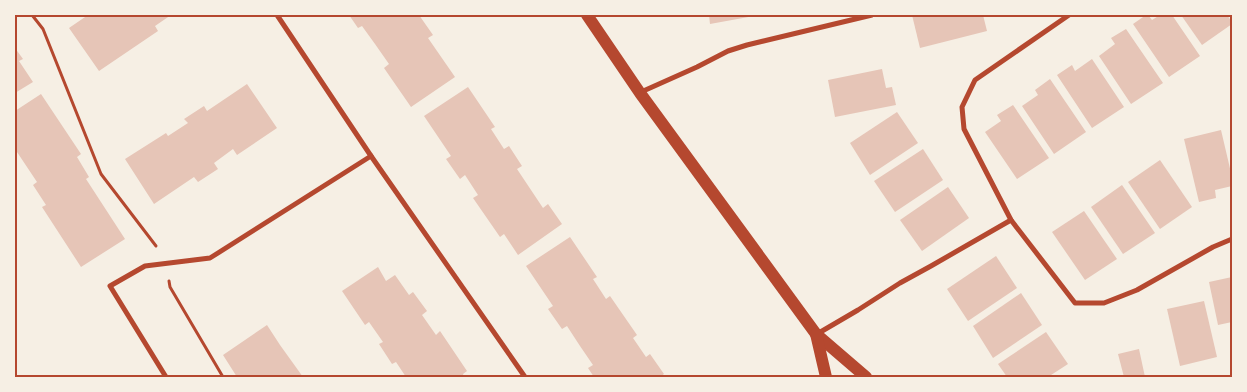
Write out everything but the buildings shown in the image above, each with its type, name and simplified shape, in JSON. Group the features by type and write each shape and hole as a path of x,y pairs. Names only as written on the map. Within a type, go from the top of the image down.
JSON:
{"main road":[{"path":"587,15 640,93 816,334 866,377"},
{"path":"816,334 826,377"}],"street":[{"path":"277,15 371,156 525,377"},
{"path":"640,93 728,51 872,15"},
{"path":"1069,15 975,80 962,107 964,129 1011,220 1076,303 1104,303 1137,290 1213,247 1232,239"},
{"path":"166,377 110,286 145,266 210,258 371,156"},
{"path":"816,334 900,283 1011,220"}],"path":[{"path":"32,15 43,29 101,174 168,263 170,287 224,377"}]}
